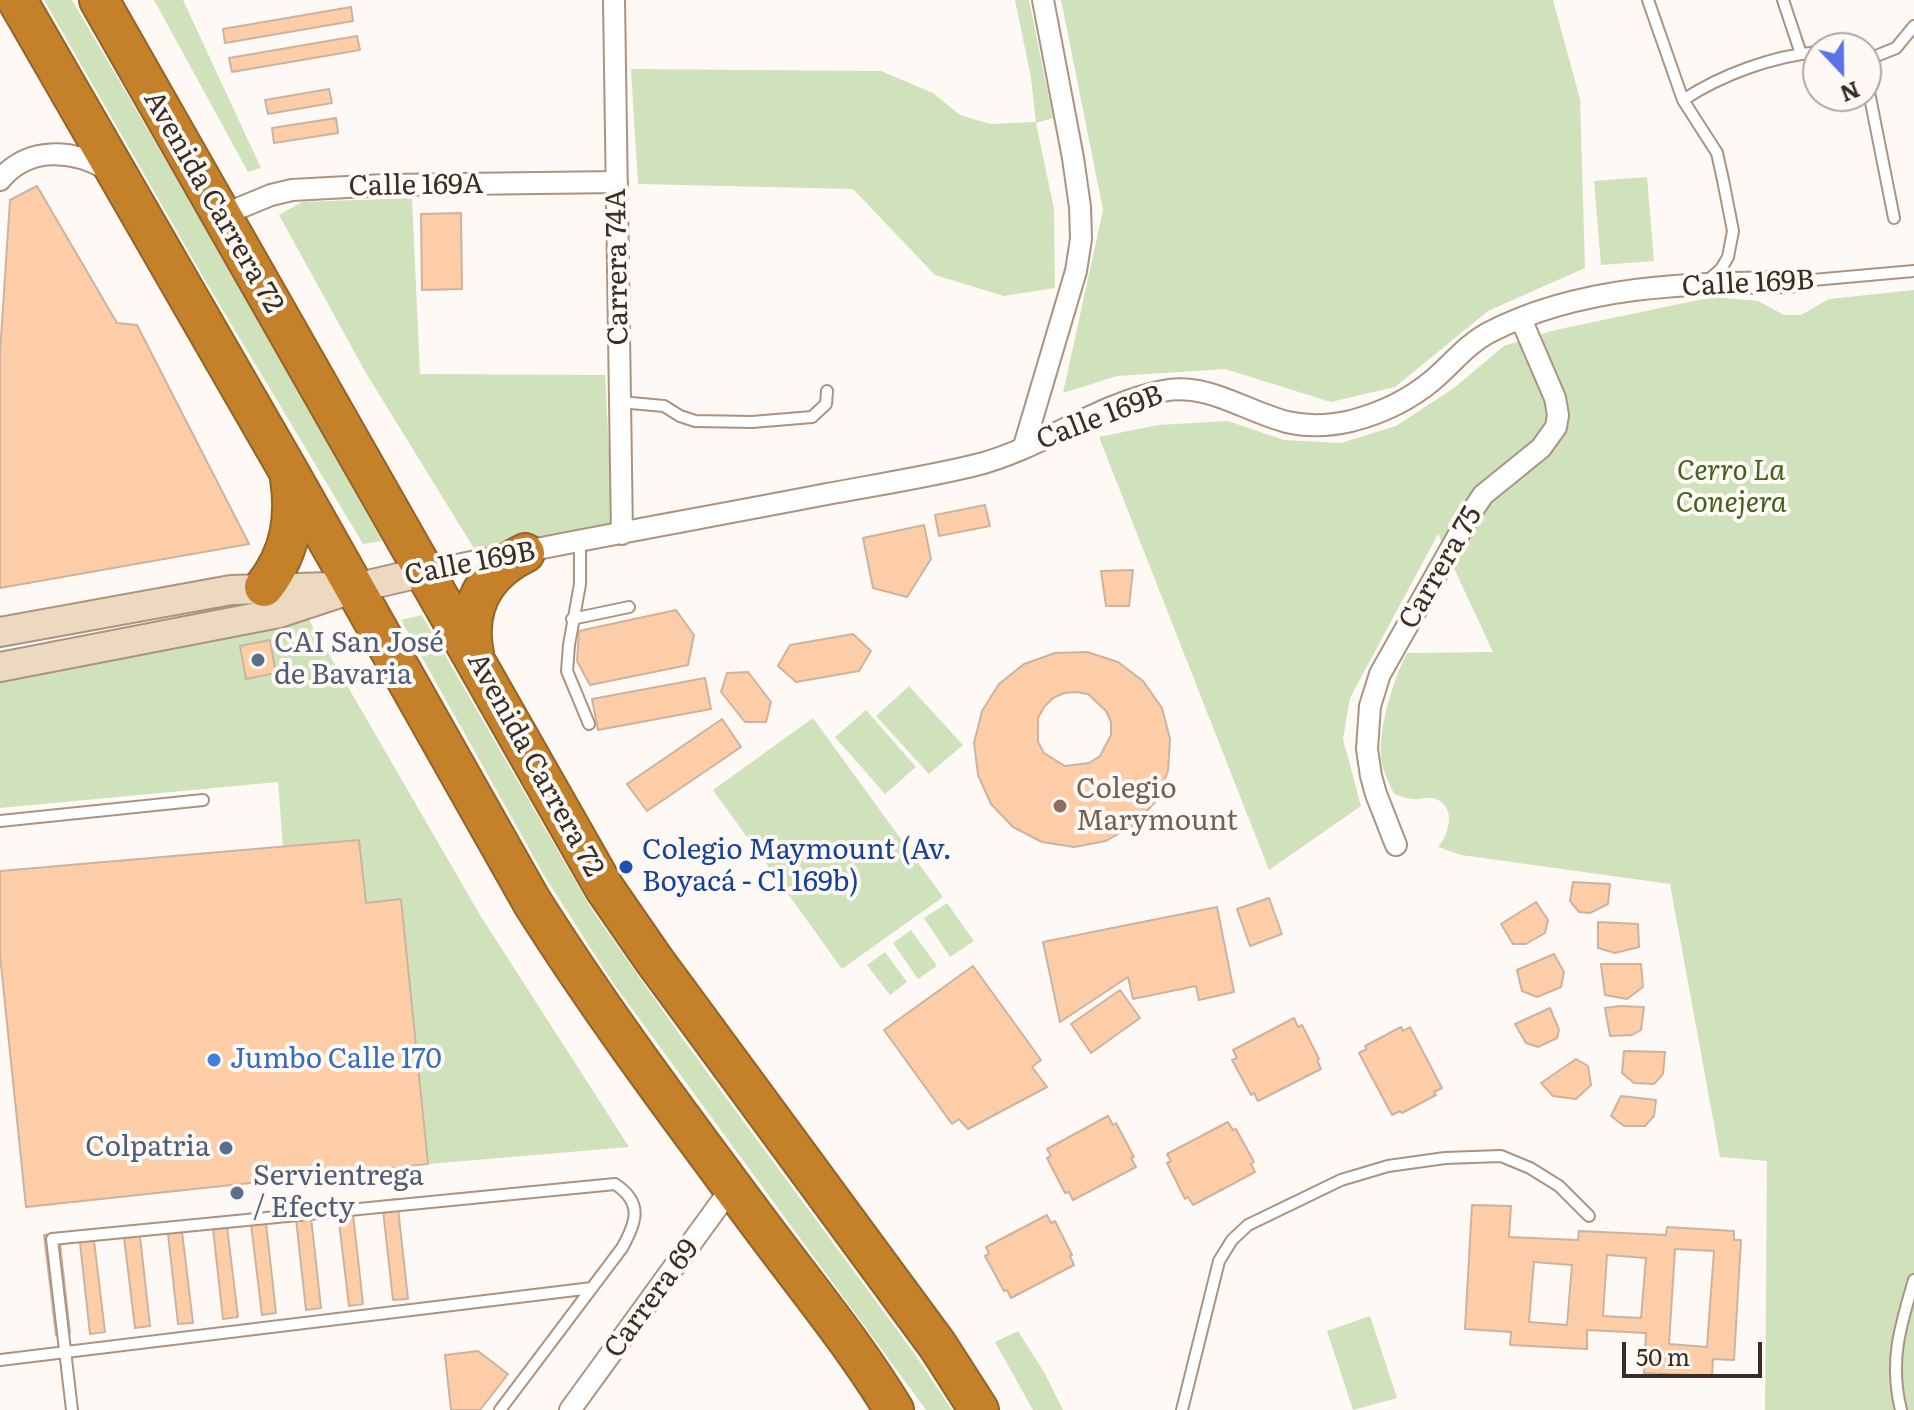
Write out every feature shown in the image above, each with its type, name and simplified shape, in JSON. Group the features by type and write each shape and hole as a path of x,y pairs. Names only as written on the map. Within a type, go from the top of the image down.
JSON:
{"highway":[{"path":"17,0 557,942 732,1187 855,1351 894,1410"},
{"name":"Avenida Carrera 72","path":"99,0 605,889 938,1346 979,1410"},
{"path":"264,587 279,565 289,540 294,506 289,472"},
{"path":"474,656 470,637 471,617 477,598 502,566 525,553"}],"main road":[{"name":"Calle 169B","path":"0,667 279,613 355,588 424,572"},
{"name":"Calle 169B","path":"0,632 215,592 264,587 355,588"}],"street":[{"name":"Carrera 74A","path":"614,0 622,534"},
{"path":"1024,446 1076,271 1081,239 1073,158 1043,0"},
{"path":"0,180 22,160 69,154 120,177"},
{"name":"Calle 169A","path":"220,216 271,195 292,190 384,185 617,182"},
{"name":"Calle 169B","path":"424,572 968,467 1133,400 1163,391 1186,389 1209,392 1290,423 1324,426 1403,403 1467,347 1488,334 1556,306 1593,297 1704,283 1790,282"},
{"name":"Carrera 75","path":"1396,845 1376,794 1367,749 1370,706 1380,674 1471,513 1497,483 1541,448 1556,427 1558,415 1555,398 1521,319"},
{"name":"Carrera 69","path":"570,1410 732,1187"}],"lane":[{"path":"1648,0 1683,100 1717,153 1733,231 1728,257 1721,269 1704,283"},
{"path":"1683,100 1704,86 1801,54 1783,0"},
{"path":"1882,54 1896,48 1914,26"},
{"path":"1873,112 1894,218"},
{"name":"Calle 169B","path":"1790,282 1914,271"},
{"path":"620,402 664,406 695,421 752,422 812,417 826,404 827,391"},
{"path":"580,542 580,584 572,619 567,671 589,724"},
{"path":"572,619 629,607"},
{"path":"0,821 203,800"},
{"path":"1182,1410 1219,1261 1232,1240 1248,1225 1341,1180 1388,1166 1501,1156 1530,1168 1559,1186 1589,1216"},
{"path":"72,1410 52,1239 615,1184 625,1191 633,1204 635,1225 622,1248 500,1410"},
{"path":"1901,1410 1895,1388 1895,1353 1914,1280"},
{"path":"0,1360 592,1288"}],"green space":[{"path":"44,0 72,0 258,318 382,541 363,544 209,287"},
{"path":"154,0 183,0 261,168 248,172"},
{"path":"1015,0 1029,0 1053,118 1036,123 1054,209 1055,288 1004,296 935,275 853,189 638,184 631,69 881,71 933,93 960,115 990,124 1036,122 1031,78"},
{"path":"1061,0 1553,0 1580,99 1585,268 1488,311 1395,387 1331,402 1225,369 1117,376 1063,393 1103,210"},
{"path":"1647,177 1654,261 1601,265 1594,181"},
{"path":"412,198 420,374 605,375 613,526 475,550 366,373 279,215 302,202"},
{"name":"Cerro La Conejera","path":"1914,290 1914,1410 1765,1410 1767,1161 1720,1157 1670,884 1461,855 1438,847 1448,827 1446,807 1433,798 1410,799 1394,794 1384,772 1381,737 1391,692 1407,653 1493,652 1438,534 1350,698 1343,739 1361,806 1269,870 1099,437 1158,425 1228,421 1284,440 1341,443 1396,426 1454,388 1504,346 1555,330 1713,297 1758,301 1784,315 1801,315 1829,299"},
{"path":"422,615 592,910 682,1038 914,1353 952,1410 926,1410 613,983 545,877 401,620"},
{"path":"308,618 480,915 629,1147 428,1164 401,899 366,903 359,840 283,848 278,782 0,808 0,679"},
{"path":"909,686 963,745 929,774 876,716"},
{"path":"866,710 916,767 885,794 835,737"},
{"path":"813,718 943,897 842,969 713,790"},
{"path":"947,903 974,941 950,957 924,918"},
{"path":"911,930 937,966 918,979 893,943"},
{"path":"885,952 907,982 890,995 867,965"},
{"path":"1370,1316 1397,1398 1353,1410 1327,1331"},
{"path":"1018,1331 1063,1410 1033,1410 995,1342"}],"building":[{"path":"351,7 353,21 225,43 223,29"},
{"path":"357,36 360,50 232,72 229,58"},
{"path":"329,89 332,103 268,114 265,100"},
{"path":"336,118 338,133 274,143 272,128"},
{"path":"37,186 117,323 137,325 249,544 0,588 0,353 10,200"},
{"path":"461,213 462,289 422,290 421,214"},
{"path":"985,505 990,526 939,536 935,515"},
{"path":"924,525 931,559 907,597 873,588 863,538"},
{"path":"1133,570 1129,606 1106,606 1101,571"},
{"path":"676,610 694,635 688,665 590,685 577,661 579,631"},
{"path":"853,634 871,651 859,671 796,682 778,666 790,645"},
{"name":"CAI San José de Bavaria","path":"270,640 276,673 246,679 240,646"},
{"path":"1087,652 1118,662 1143,681 1162,708 1170,739 1168,771 1156,801 1134,825 1106,841 1074,847 1042,842 1013,827 991,804 978,775 974,743 982,711 999,684 1024,664 1055,653","holes":["1064,693 1088,694 1106,711 1111,722 1111,735 1100,756 1089,763 1065,766 1044,753 1038,742 1038,718 1053,698"]},
{"path":"748,672 771,702 766,722 745,722 721,692 727,673"},
{"path":"705,678 711,709 598,730 592,699"},
{"path":"722,719 741,747 647,811 627,784"},
{"name":"Jumbo Calle 170","path":"359,840 366,903 401,899 428,1164 26,1207 0,955 0,871"},
{"path":"1573,882 1610,884 1608,904 1590,913 1579,912 1570,901"},
{"path":"1269,898 1282,934 1250,946 1237,909"},
{"path":"1536,902 1548,920 1545,933 1526,944 1513,944 1501,924"},
{"path":"1217,907 1234,992 1199,1000 1196,986 1133,999 1128,977 1060,1022 1043,942"},
{"path":"1598,922 1638,924 1639,947 1615,953 1598,948"},
{"path":"1554,954 1564,972 1561,987 1537,997 1522,991 1517,970"},
{"path":"1601,964 1641,964 1643,987 1627,999 1605,995"},
{"path":"973,966 1041,1060 1032,1067 1047,1087 968,1129 959,1119 952,1124 884,1030"},
{"path":"1120,990 1140,1018 1091,1053 1071,1024"},
{"path":"1644,1007 1641,1030 1632,1035 1610,1036 1605,1008"},
{"path":"1550,1008 1559,1030 1557,1038 1538,1047 1526,1043 1515,1024"},
{"path":"1294,1018 1298,1027 1302,1025 1321,1069 1258,1101 1254,1093 1251,1095 1232,1060 1237,1058 1233,1050"},
{"path":"1401,1027 1403,1031 1410,1027 1442,1088 1434,1092 1436,1095 1392,1115 1359,1053 1367,1049 1365,1046"},
{"path":"1624,1051 1665,1052 1663,1074 1654,1084 1634,1083 1622,1073"},
{"path":"1576,1059 1588,1066 1591,1085 1576,1099 1553,1096 1541,1083"},
{"path":"1621,1096 1656,1100 1654,1116 1645,1126 1624,1126 1611,1116"},
{"path":"1108,1116 1113,1125 1116,1123 1136,1167 1073,1200 1069,1192 1065,1193 1047,1158 1051,1156 1047,1149"},
{"path":"1228,1122 1233,1130 1236,1129 1254,1162 1251,1164 1255,1172 1193,1205 1188,1197 1185,1199 1167,1163 1171,1161 1167,1154"},
{"path":"397,1199 408,1299 393,1300 382,1201"},
{"path":"352,1205 363,1304 349,1306 337,1206"},
{"path":"1472,1205 1511,1206 1509,1237 1578,1240 1579,1231 1666,1235 1667,1227 1734,1231 1734,1240 1741,1240 1734,1360 1713,1359 1712,1376 1644,1373 1646,1333 1587,1330 1587,1349 1510,1345 1511,1332 1465,1329","holes":["1675,1249 1714,1251 1707,1347 1669,1344","1607,1255 1646,1258 1641,1318 1603,1316","1534,1262 1572,1265 1567,1325 1529,1322"]},
{"path":"310,1208 321,1308 306,1310 295,1210"},
{"path":"265,1214 276,1313 262,1315 250,1216"},
{"path":"1047,1215 1051,1223 1055,1221 1074,1265 1011,1298 985,1256 989,1254 986,1247"},
{"path":"226,1218 238,1317 223,1319 212,1220"},
{"path":"181,1223 193,1323 178,1324 167,1225"},
{"path":"139,1227 150,1326 135,1328 123,1229"},
{"path":"93,1232 105,1332 90,1334 79,1234"},
{"path":"59,1234 70,1333 56,1335 44,1235"},
{"path":"478,1351 508,1374 480,1410 451,1410 445,1355"}],"place":[{"name":"CAI San José de Bavaria","path":"258,660"},
{"name":"Colegio Marymount","path":"1060,806"},
{"name":"Colegio Maymount (Av. Boyacá - Cl 169b)","path":"626,867"},
{"name":"Jumbo Calle 170","path":"214,1060"},
{"name":"Colpatria","path":"226,1148"},
{"name":"Servientrega / Efecty","path":"237,1193"}]}
